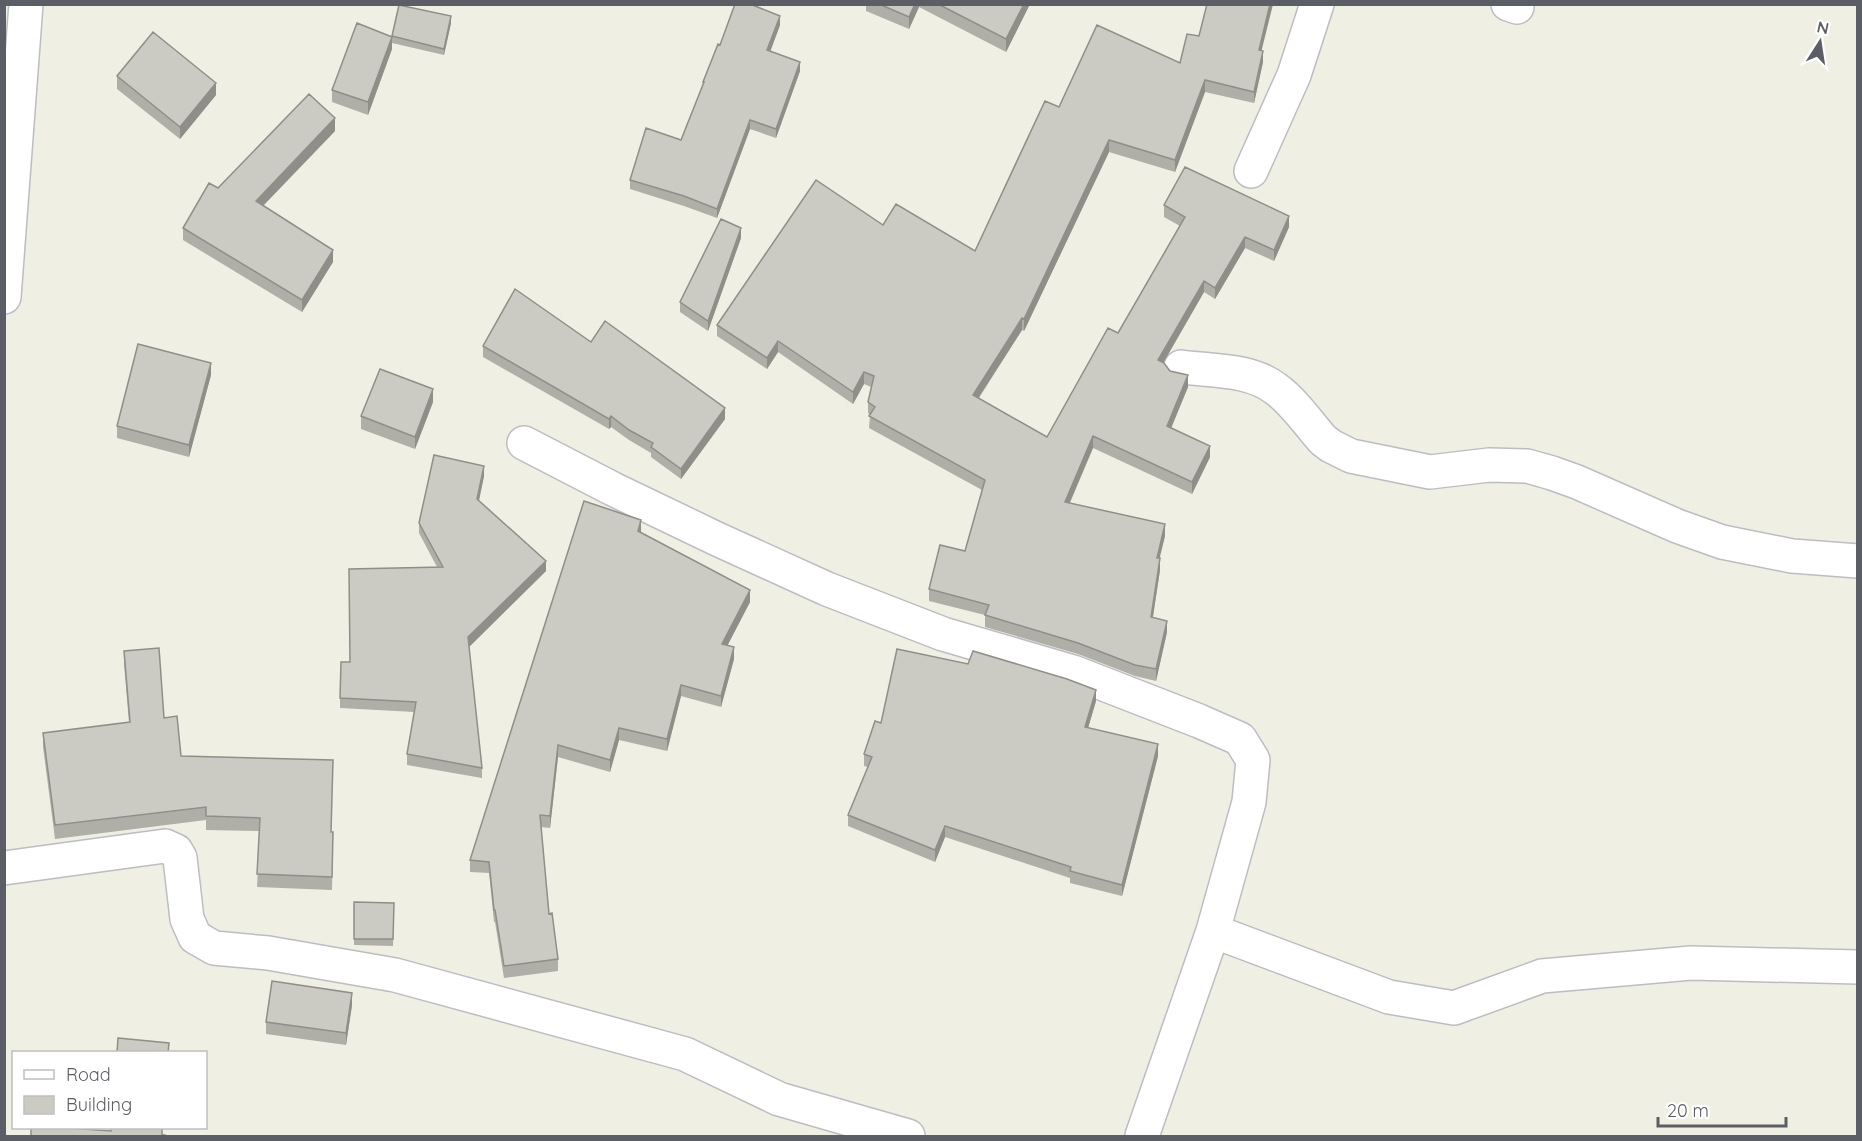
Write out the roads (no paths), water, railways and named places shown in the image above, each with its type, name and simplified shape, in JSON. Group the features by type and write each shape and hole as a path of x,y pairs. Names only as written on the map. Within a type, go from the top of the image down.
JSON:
{"street":[{"path":"4,297 26,4"},
{"path":"1251,171 1294,75 1317,4"},
{"path":"1181,367 1244,375 1261,380 1277,389 1323,440 1351,456 1430,472 1489,465 1527,466 1552,472 1677,526 1722,542 1792,556 1857,561"},
{"path":"524,442 634,499 827,589 943,634 1073,672 1240,739 1252,760 1249,802 1213,931 1142,1137"},
{"path":"4,868 165,846 176,851 180,858 187,919 195,937 214,948 268,953 395,975 685,1054 779,1099 908,1137"},
{"path":"1213,931 1389,998 1454,1008 1542,976 1691,963 1768,963 1857,967"}]}
